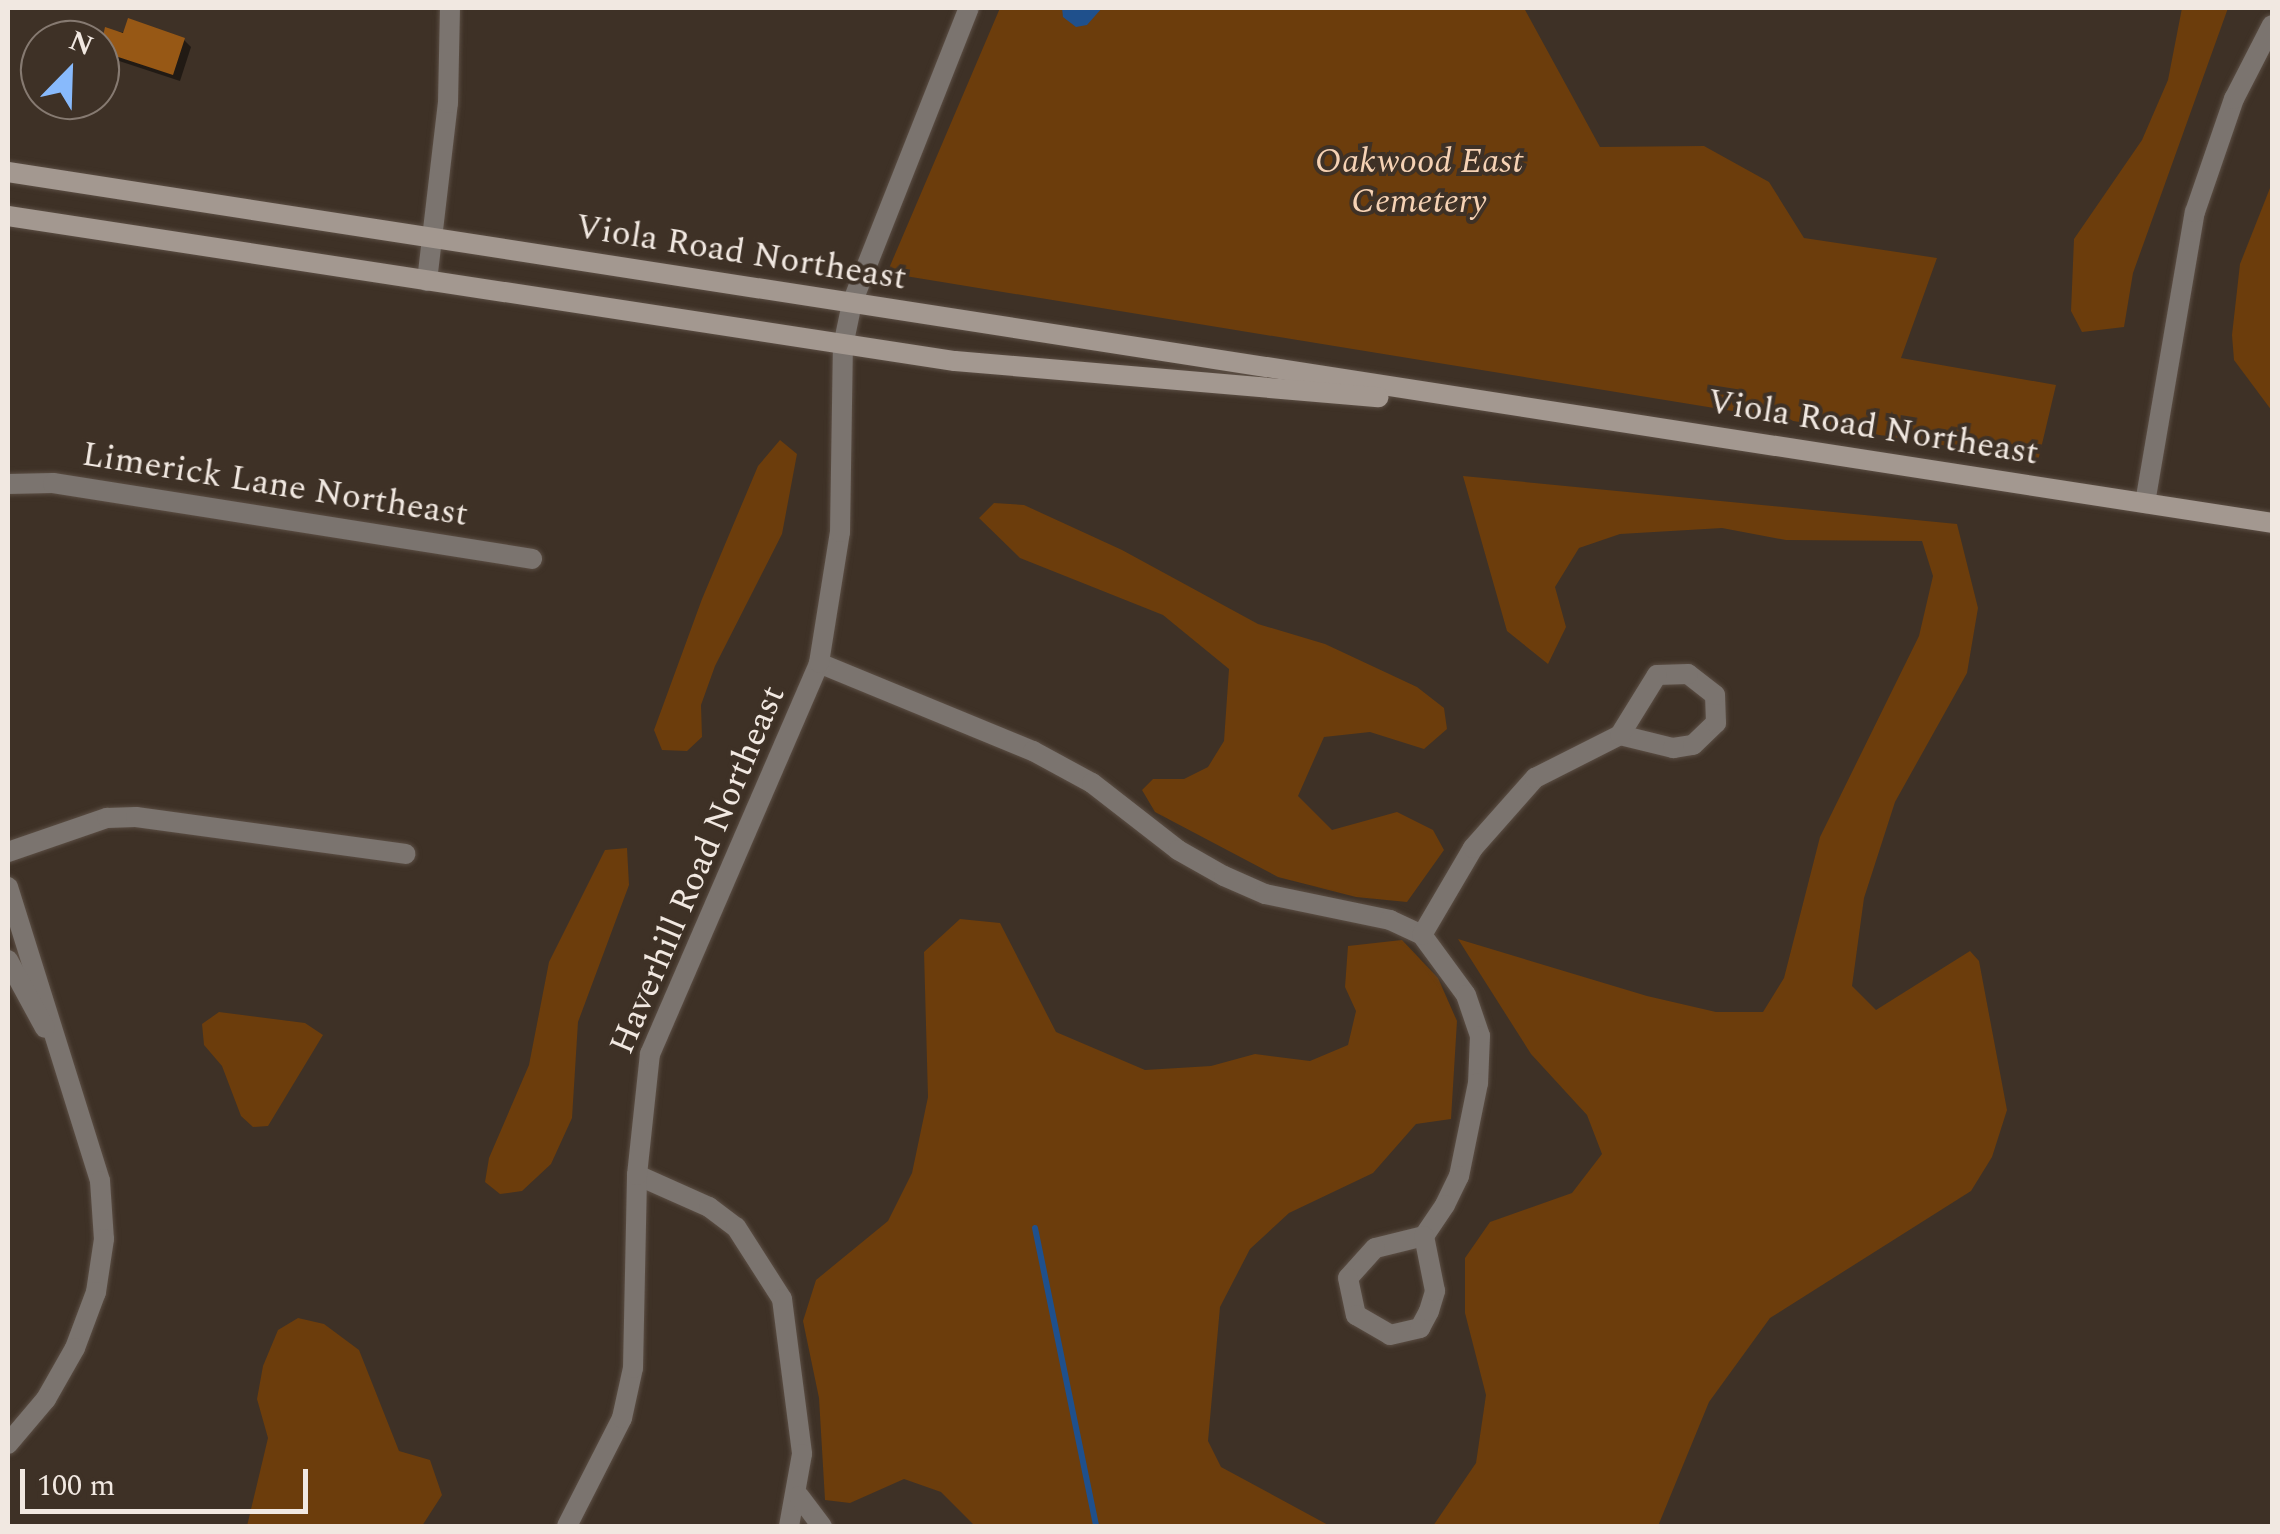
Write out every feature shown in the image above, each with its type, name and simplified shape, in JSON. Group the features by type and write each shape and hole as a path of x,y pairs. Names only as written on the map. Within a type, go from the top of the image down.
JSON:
{"main road":[{"name":"Viola Road Northeast","path":"8,172 1464,401 2272,523"},
{"name":"Viola Road Northeast","path":"8,216 843,346 1058,373 1464,401"}],"street":[{"path":"427,280 448,103 450,8"},
{"name":"Haverhill Road Northeast","path":"567,1526 622,1418 633,1368 636,1175 650,1054 819,663 840,532 843,346 852,303 969,8"},
{"path":"2145,503 2195,212 2234,99 2272,25"},
{"name":"Limerick Lane Northeast","path":"8,484 53,483 532,559"},
{"path":"819,663 1032,751 1092,783 1224,876 1265,894 1390,920 1422,935 1448,963 1480,1036 1478,1083 1459,1176 1424,1236 1435,1291 1429,1311 1420,1328 1390,1335 1356,1315 1348,1278 1375,1248 1424,1236"},
{"path":"1422,935 1504,807 1535,778 1620,735 1657,675 1688,674 1715,695 1716,724 1693,745 1620,735"},
{"path":"8,852 107,818 136,816 404,854"},
{"path":"8,888 100,1181 102,1260 76,1348 46,1399 8,1444"},
{"path":"8,960 61,1057"},
{"path":"636,1175 709,1207 736,1228 782,1299 797,1381 799,1496 789,1526"},
{"path":"799,1496 822,1526"}],"green space":[{"name":"Oakwood East Cemetery","path":"1000,8 1524,8 1600,147 1704,146 1769,182 1804,238 1937,258 1901,358 2056,385 2038,461 887,273"},
{"path":"2182,8 2228,8 2133,273 2124,327 2082,332 2071,311 2074,239 2142,140 2168,80"},
{"path":"2272,183 2272,411 2234,360 2232,335 2240,264"},
{"path":"780,440 797,454 782,534 715,666 701,705 702,737 687,751 662,750 654,730 702,599 758,466"},
{"path":"1463,476 1957,524 1978,608 1967,673 1895,802 1864,898 1852,986 1876,1010 1970,951 1979,961 2007,1110 1992,1157 1971,1191 1770,1318 1709,1402 1658,1526 1433,1526 1476,1463 1486,1395 1465,1313 1465,1258 1490,1222 1572,1193 1602,1154 1587,1115 1531,1054 1458,939 1647,996 1716,1012 1763,1012 1784,978 1820,837 1919,636 1933,576 1922,541 1786,540 1722,528 1620,534 1579,548 1555,587 1566,627 1548,664 1507,631"},
{"path":"994,503 1024,505 1122,550 1258,624 1325,644 1417,687 1444,708 1447,729 1424,749 1370,732 1324,737 1298,796 1332,830 1397,812 1433,830 1444,850 1407,902 1356,897 1278,877 1155,812 1142,790 1153,779 1184,779 1208,767 1224,741 1229,669 1163,615 1020,558 979,518"},
{"path":"627,848 629,885 578,1022 572,1118 551,1164 522,1191 500,1194 485,1182 489,1158 529,1065 549,962 605,850"},
{"path":"960,919 1000,923 1056,1032 1145,1070 1211,1066 1255,1054 1310,1061 1348,1045 1356,1011 1345,987 1348,946 1402,940 1438,978 1457,1021 1451,1119 1416,1124 1373,1173 1289,1213 1250,1249 1220,1307 1208,1441 1221,1467 1330,1526 975,1526 941,1492 904,1479 850,1503 825,1500 819,1398 803,1321 816,1280 888,1221 912,1173 928,1097 924,952"},
{"path":"219,1012 305,1023 323,1035 268,1126 253,1127 241,1116 222,1066 204,1045 202,1024"},
{"path":"298,1318 324,1324 359,1350 399,1451 430,1460 442,1495 422,1526 247,1526 268,1438 257,1399 263,1366 278,1330"}],"water":[{"path":"1062,8 1102,8 1087,25 1076,27 1063,17"}],"building":[{"path":"128,18 185,38 173,75 120,58 120,32 123,33"}],"waterway":[{"path":"1035,1228 1096,1526"}]}
